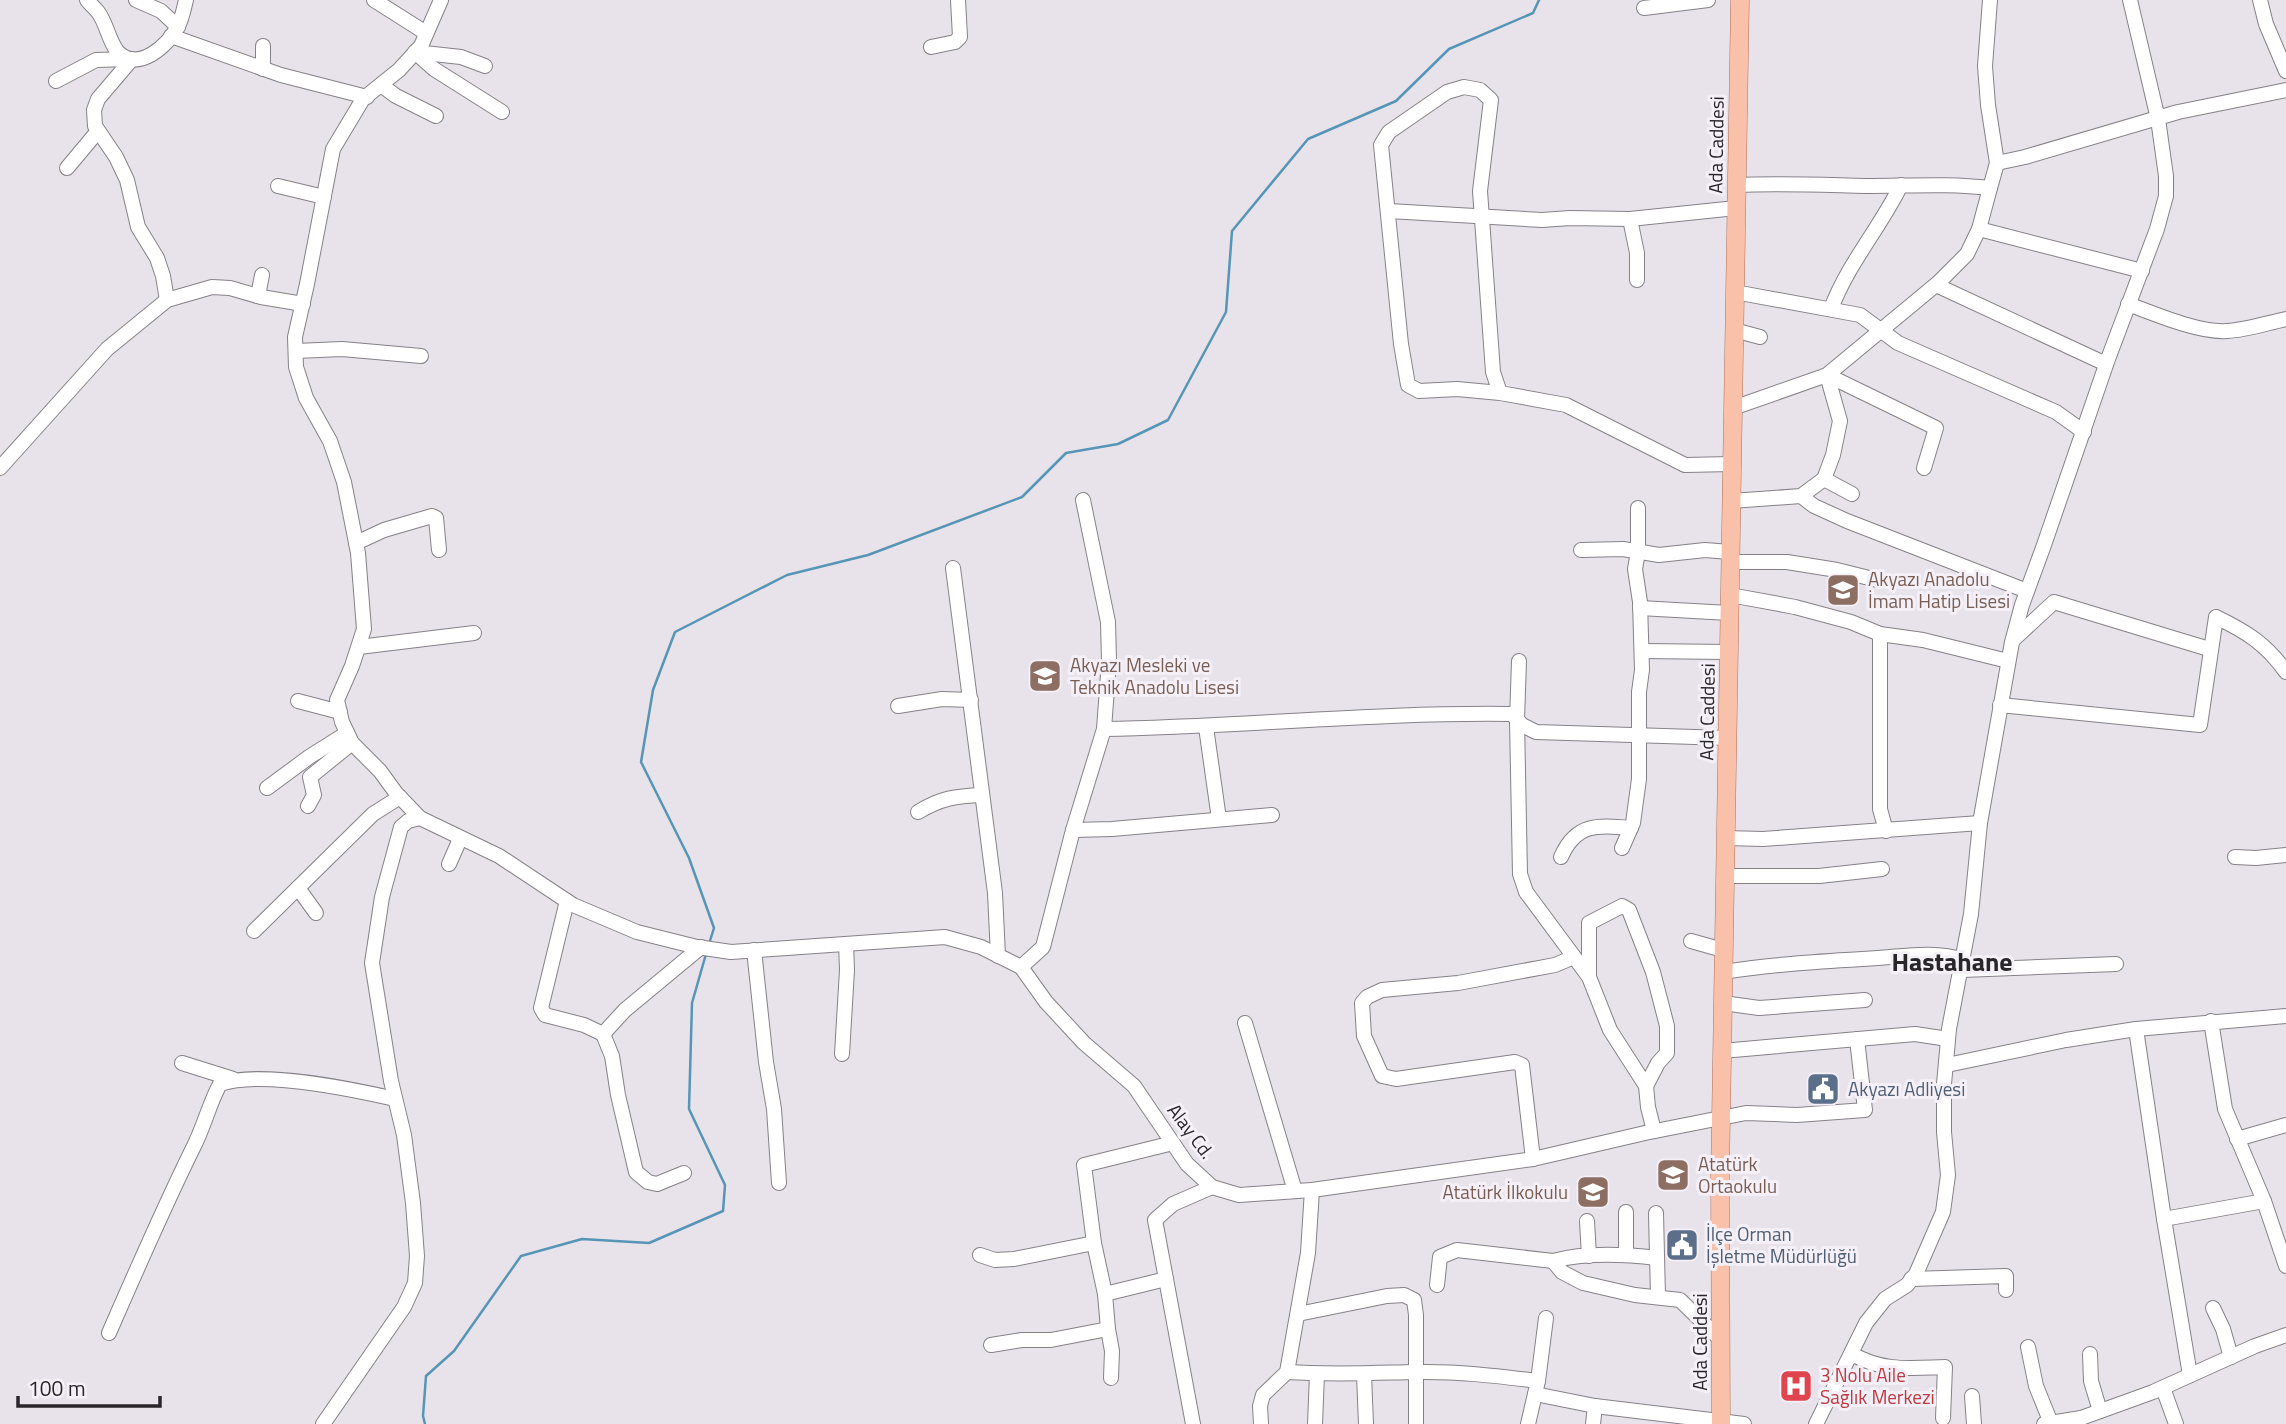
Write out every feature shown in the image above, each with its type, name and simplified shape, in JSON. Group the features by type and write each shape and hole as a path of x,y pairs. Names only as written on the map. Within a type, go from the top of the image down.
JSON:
{"main road":[{"name":"Ada Caddesi","path":"1721,1423 1723,950 1740,0"}],"street":[{"path":"87,0 99,12 109,39 119,54 132,59"},
{"path":"136,0 160,11 174,32 263,69 366,97"},
{"path":"56,81 96,60 132,59 155,53 174,32 186,0"},
{"path":"374,0 426,33"},
{"path":"350,738 337,700 364,629 356,543 344,482 330,442 306,398 296,367 295,337 333,149 366,97 399,70 421,46 442,0"},
{"path":"932,47 955,42 960,37 958,0"},
{"path":"1644,8 1708,0"},
{"path":"1733,408 1827,375 1936,285 1967,254 1979,229 1997,163 1985,66 1990,0"},
{"path":"1816,1424 1867,1323 1885,1299 1907,1285 1916,1273 1943,1213 1948,1175 1944,1084 1948,1039 1963,965 1980,823 2011,642 2106,364 2157,229 2166,196 2158,119 2130,0"},
{"path":"2260,0 2266,24 2286,71"},
{"path":"263,46 263,69"},
{"path":"415,52 461,57 485,66"},
{"path":"415,52 434,69 502,111"},
{"path":"132,59 98,99 94,110 95,126 116,157 127,180 138,227 157,258 167,300"},
{"path":"381,85 396,96 436,116"},
{"path":"1500,393 1493,372 1480,191 1491,100 1480,90 1464,87 1447,92 1389,132 1381,145 1401,344 1408,385 1419,391 1457,389 1500,393 1566,405 1685,465 1732,464"},
{"path":"1997,163 2178,112 2286,90"},
{"path":"67,168 98,131"},
{"path":"1737,185 1962,185 1990,188"},
{"path":"1831,309 1837,291 1901,185"},
{"path":"278,186 324,197"},
{"path":"1389,211 1542,220 1630,219 1736,208"},
{"path":"1630,219 1637,253 1637,280"},
{"path":"1979,229 2142,271"},
{"path":"258,296 262,275"},
{"path":"1936,285 2106,364"},
{"path":"0,468 107,349 167,300 212,287 230,288 303,304"},
{"path":"1735,292 1860,315 1910,348 2056,412 2084,432"},
{"path":"2128,304 2164,318 2227,331 2286,319"},
{"path":"1734,330 1760,337"},
{"path":"296,351 378,351 421,356"},
{"path":"1827,375 1936,428 1924,468"},
{"path":"1731,501 1801,496 1824,479 1840,421 1827,375"},
{"path":"1824,479 1852,494"},
{"path":"1801,496 1814,506 1847,521 2027,591"},
{"path":"1021,967 1043,947 1073,830 1104,729 1109,661 1108,622 1083,500"},
{"path":"1622,848 1631,828 1639,779 1642,651 1635,569 1638,552 1638,508"},
{"path":"356,543 384,530 432,516 436,518 439,550"},
{"path":"1581,550 1623,548 1659,555 1705,550 1730,557 1837,570 1881,581"},
{"path":"953,568 995,893 998,956"},
{"path":"2011,642 2054,602 2210,649"},
{"path":"1640,608 1729,604 1795,607 1851,622 1880,634 1923,640 2008,661"},
{"path":"2000,705 2200,725 2216,617 2246,632 2272,652 2286,672"},
{"path":"359,647 474,633"},
{"path":"1880,634 1880,809 1886,831"},
{"path":"1642,651 1729,652"},
{"path":"1519,662 1517,720 1520,874 1526,892 1589,977 1611,1030 1646,1086 1654,1131"},
{"path":"898,706 942,699 971,700"},
{"path":"298,701 340,712"},
{"path":"1104,729 1206,727 1462,713 1512,714 1522,725 1536,732 1727,738"},
{"path":"1206,727 1219,819"},
{"path":"267,788 309,757 350,738"},
{"path":"308,806 314,795 310,777 350,738"},
{"name":"Alay Cd.","path":"350,738 420,818 499,856 567,901 637,932 732,952 944,937 981,947 1021,967 1046,1002 1084,1043 1134,1086 1187,1164 1212,1187 1239,1195 1312,1190 1533,1159 1746,1113 1797,1115 1865,1110 1857,1039"},
{"path":"918,812 937,801 956,796 982,795"},
{"path":"254,930 373,814 400,797"},
{"path":"1073,830 1112,830 1272,815"},
{"path":"323,1424 404,1307 415,1283 417,1256 404,1135 395,1099 372,963 382,897 401,827 408,821 420,818"},
{"path":"1726,838 1763,839 1980,823"},
{"path":"1560,857 1574,834 1587,828 1631,828"},
{"path":"449,864 460,839"},
{"path":"2235,857 2286,855"},
{"path":"1725,876 1819,876 1882,869"},
{"path":"298,888 316,913"},
{"path":"567,901 541,1008 545,1014 584,1025 603,1034 612,1056 636,1172 648,1182 657,1184 684,1174"},
{"path":"1589,977 1589,923 1622,906 1629,910 1653,972 1667,1026 1667,1053 1658,1063 1646,1086"},
{"path":"1691,941 1723,950"},
{"path":"842,1054 846,944"},
{"path":"603,1034 625,1010 699,947"},
{"path":"754,950 774,1110 779,1184"},
{"path":"1723,972 1837,961 1948,955 1963,965 2116,964"},
{"path":"1533,1159 1522,1065 1515,1062 1396,1079 1382,1076 1364,1035 1362,1003 1367,997 1382,990 1458,983 1555,965 1574,957"},
{"path":"1723,1003 1759,1008 1865,1000"},
{"path":"1947,1065 2066,1040 2136,1029 2286,1016"},
{"path":"2211,1021 2225,1109 2282,1238 2286,1266"},
{"path":"1245,1023 1295,1191"},
{"path":"2136,1029 2190,1375"},
{"path":"1722,1051 1915,1034 1948,1039"},
{"path":"183,1063 233,1079 343,1087 395,1099"},
{"path":"109,1334 161,1214 195,1145 214,1096 220,1084 233,1079"},
{"path":"2237,1139 2286,1125"},
{"path":"1111,1378 1112,1351 1105,1294 1094,1243 1084,1165 1173,1143"},
{"path":"1193,1424 1156,1220 1172,1204 1212,1187"},
{"path":"1261,1424 1260,1406 1263,1395 1287,1372 1308,1253 1312,1190"},
{"path":"2164,1219 2264,1201"},
{"path":"1626,1212 1626,1254"},
{"path":"1656,1213 1658,1297"},
{"path":"1587,1221 1589,1256"},
{"path":"980,1255 995,1260 1014,1259 1094,1243"},
{"path":"1437,1285 1440,1257 1457,1250 1553,1261 1626,1254 1657,1258"},
{"path":"1553,1261 1562,1272 1583,1283 1680,1300 1721,1339"},
{"path":"1911,1279 2006,1276 2006,1290"},
{"path":"1105,1294 1166,1279"},
{"path":"1298,1314 1404,1294 1414,1300 1416,1424"},
{"path":"2213,1308 2223,1329 2231,1357"},
{"path":"1528,1424 1537,1387 1546,1318"},
{"path":"990,1345 1022,1340 1051,1340 1108,1329"},
{"path":"2028,1347 2036,1386 2053,1423 2081,1418 2163,1388 2286,1335"},
{"path":"1852,1354 1870,1364 1902,1368 1945,1367 1942,1418"},
{"path":"2090,1354 2091,1381 2100,1411"},
{"path":"1287,1372 1364,1375 1469,1373 1537,1387 1595,1406 1744,1424"},
{"path":"1314,1424 1317,1374"},
{"path":"1364,1375 1366,1424"},
{"path":"2163,1388 2176,1424"},
{"path":"1972,1396 1974,1424"},
{"path":"1593,1424 1595,1406"}],"waterway":[{"path":"709,944 714,928 689,858 641,762 653,690 675,632 787,575 868,555 1022,497 1066,453 1118,444 1168,420 1226,312 1232,231 1308,139 1396,101 1449,49 1533,13 1539,0"},
{"path":"425,1424 423,1416 426,1376 454,1351 521,1256 582,1239 649,1243 723,1211 725,1185 689,1109 692,1003 706,954"}],"place":[{"name":"Akyazı Anadolu İmam Hatip Lisesi","path":"1843,590"},
{"name":"Akyazı Mesleki ve Teknik Anadolu Lisesi","path":"1045,676"},
{"name":"Akyazı Adliyesi","path":"1823,1089"},
{"name":"Atatürk Ortaokulu","path":"1673,1175"},
{"name":"Atatürk İlkokulu","path":"1593,1192"},
{"name":"İlçe Orman İşletme Müdürlüğü","path":"1682,1245"},
{"name":"3 Nolu Aile Sağlık Merkezi","path":"1796,1386"}],"district":[{"name":"Hastahane","path":"1952,962"}]}
